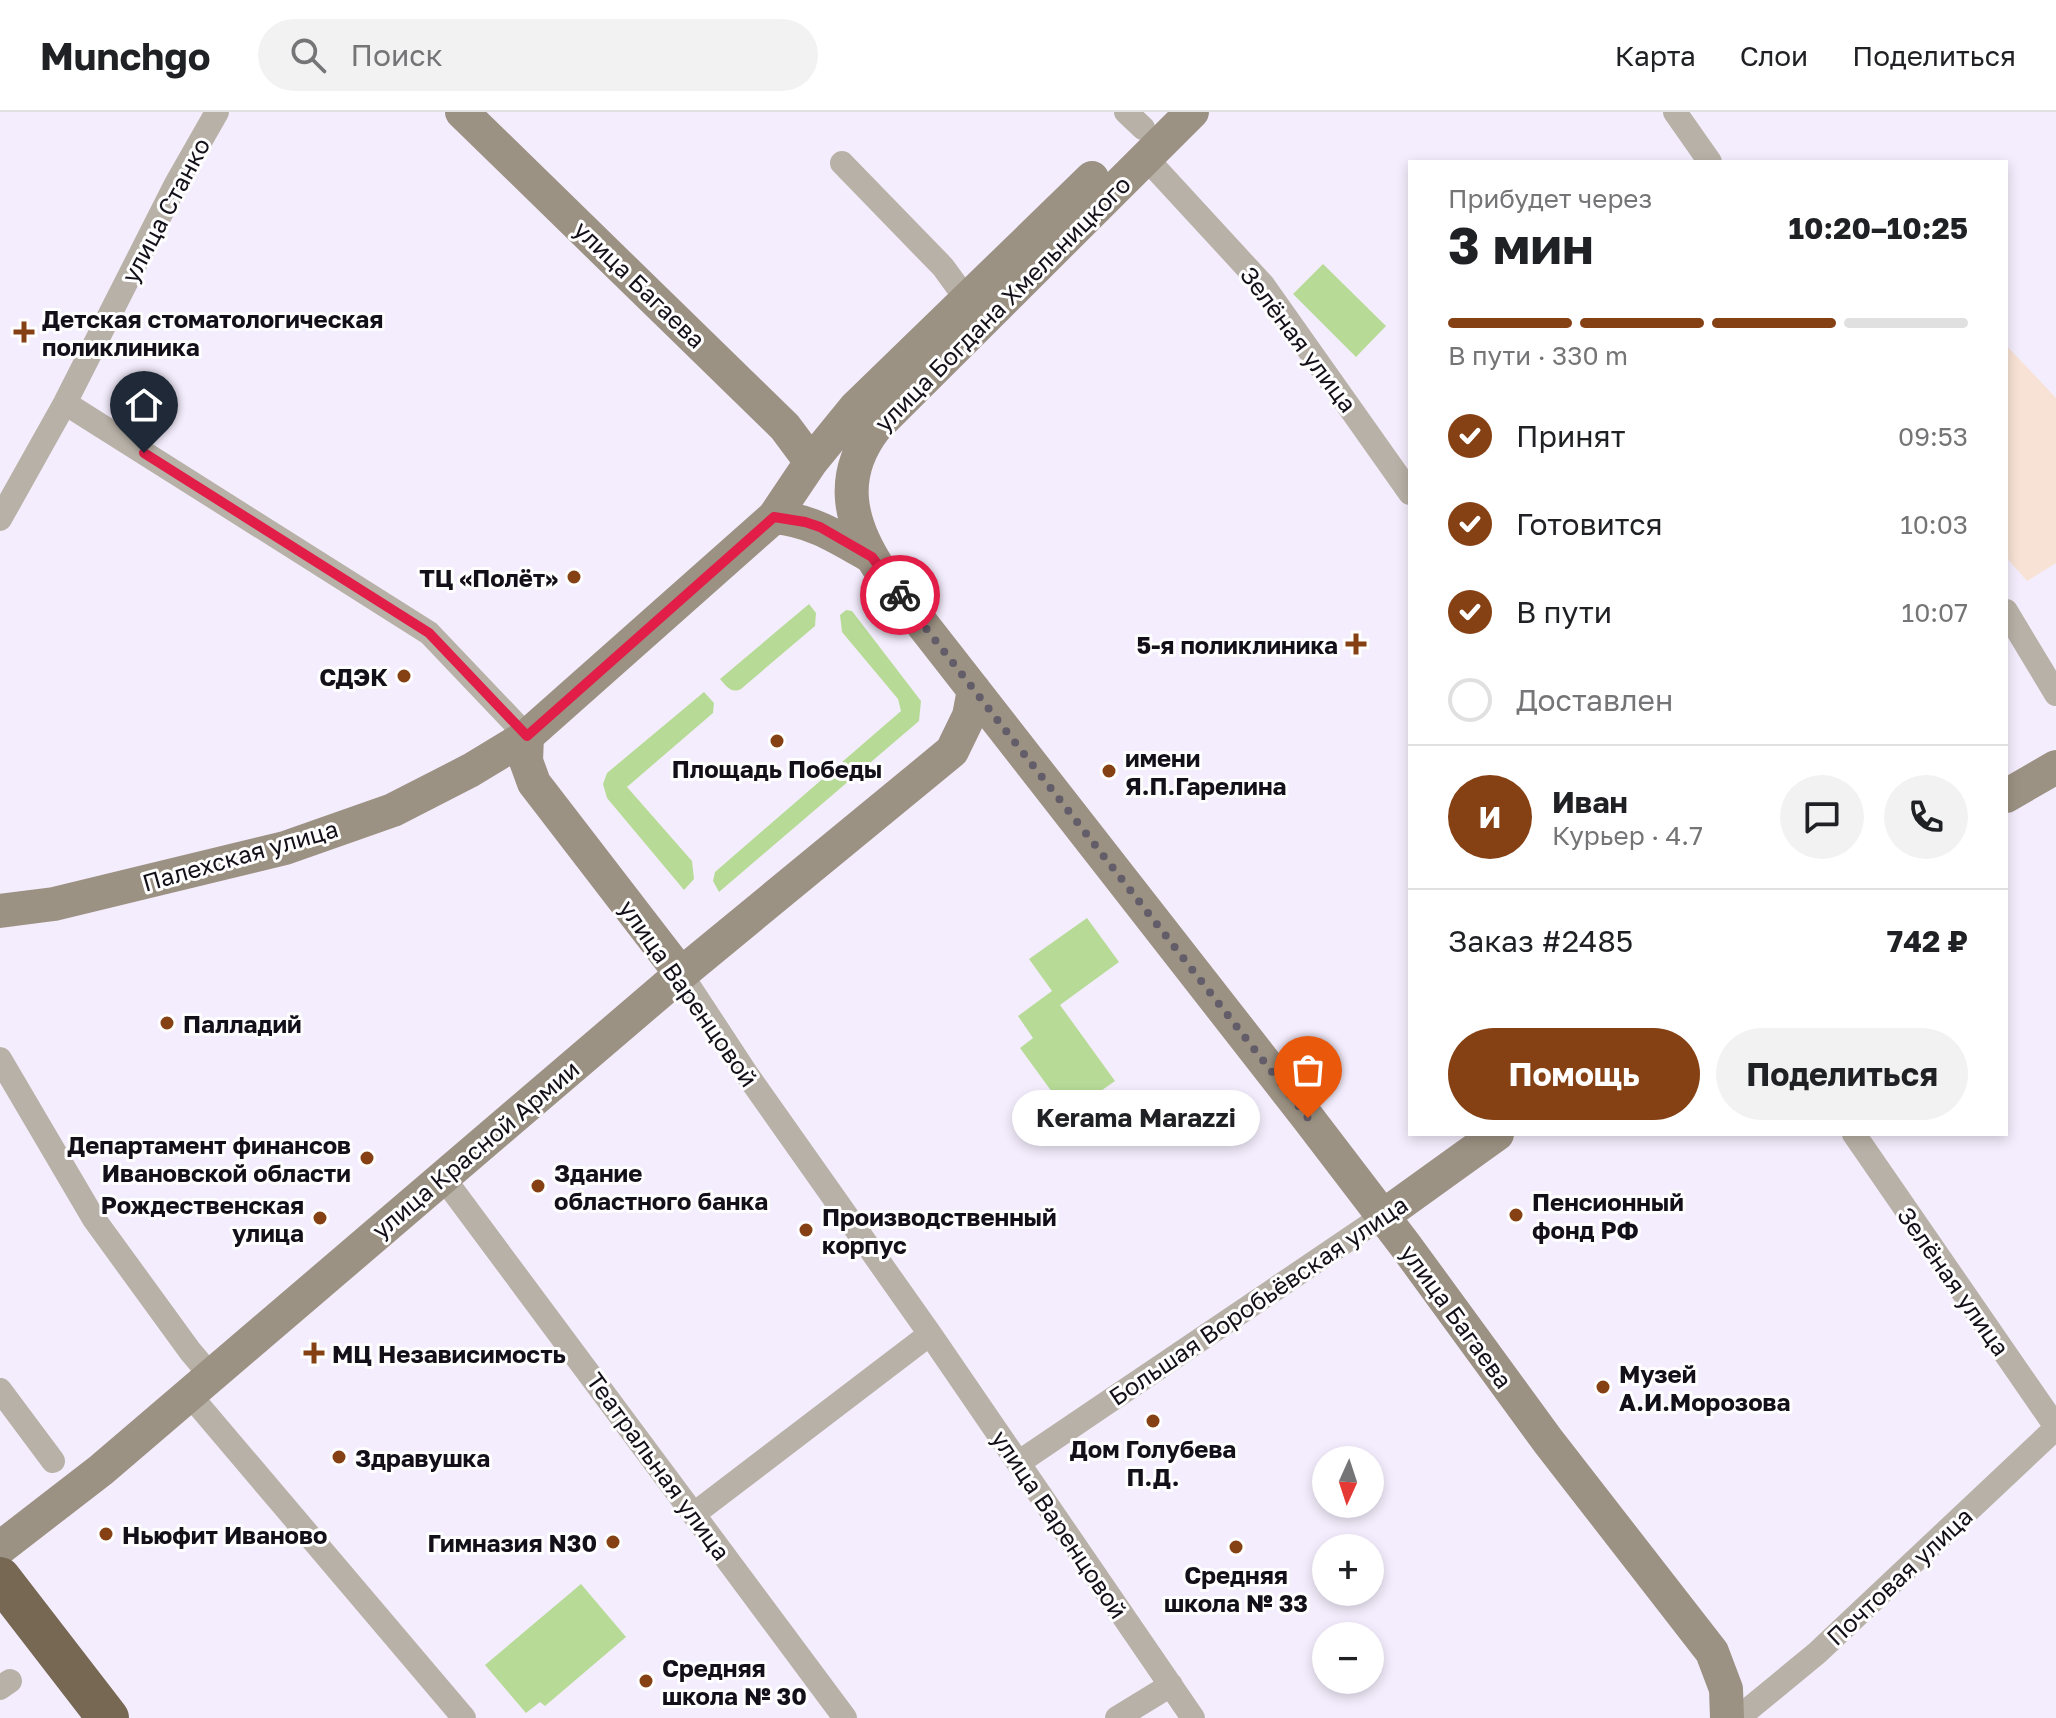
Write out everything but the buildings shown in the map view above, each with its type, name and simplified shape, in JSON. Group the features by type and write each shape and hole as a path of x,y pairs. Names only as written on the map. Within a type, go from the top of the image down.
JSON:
{"highway":[{"path":"0,1578 108,1718"},
{"path":"0,1624 73,1718"}],"main road":[{"name":"улица Багаева","path":"462,112 785,427 811,462"},
{"name":"улица Богдана Хмельницкого","path":"774,517 811,462 855,408 1144,128 1192,112"},
{"name":"улица Богдана Хмельницкого","path":"872,557 857,529 852,489 855,464 870,434 1144,128"},
{"name":"улица Багаева","path":"774,517 820,527 872,557 1383,1216 1548,1441 1712,1652 1726,1689 1727,1718"},
{"name":"Палехская улица","path":"0,911 54,904 285,848 393,810 471,770 527,736 774,517"},
{"name":"улица Красной Армии","path":"952,751 969,716 974,690"},
{"name":"улица Варенцовой","path":"527,736 526,761 534,783 681,974"},
{"name":"улица Красной Армии","path":"0,1548 101,1470 681,974 952,751 983,742 1007,746 1042,777"},
{"path":"2008,795 2056,767"},
{"path":"471,770 489,770 509,777 546,801"},
{"name":"Большая Воробьёвская улица","path":"1383,1216 1494,1136"}],"street":[{"name":"улица Станко","path":"0,519 65,403 176,184 217,112"},
{"path":"1675,112 1709,160"},
{"name":"Зелёная улица","path":"1144,128 1263,285 1408,490"},
{"path":"842,163 943,267 967,300"},
{"path":"65,403 429,633 527,736"},
{"path":"2008,614 2056,694"},
{"name":"улица Варенцовой","path":"681,974 748,1076 930,1334 1193,1718"},
{"path":"2,1066 94,1219 181,1340 200,1385 464,1718"},
{"name":"Зелёная улица","path":"1855,1136 2056,1428"},
{"name":"Театральная улица","path":"442,1176 845,1718"},
{"name":"Большая Воробьёвская улица","path":"1018,1463 1383,1216"},
{"path":"694,1514 930,1334"},
{"path":"0,1390 53,1461"},
{"name":"Почтовая улица","path":"1738,1718 1817,1653 2056,1428"},
{"path":"1117,1718 1171,1685"}],"shaded area":[{"path":"2008,347 2056,398 2056,563 2027,581 2008,559"}],"green space":[{"path":"1323,264 1386,326 1356,357 1293,294"},
{"path":"809,604 816,613 815,626 741,689 734,691 727,687 720,679"},
{"path":"846,610 852,611 921,701 919,721 719,892 713,881 715,872 901,711 898,699 842,632 840,615"},
{"path":"704,692 714,703 713,713 627,787 692,861 694,879 684,890 607,798 603,784 607,773"},
{"path":"1087,918 1119,962 1060,1005 1115,1081 1068,1114 1020,1048 1033,1038 1018,1016 1052,991 1029,959"},
{"path":"581,1584 626,1637 545,1706 540,1702 526,1713 485,1665"}],"way so far":[{"path":"900,595 1308,1118"}],"place":[{"name":"Детская стоматологическая поликлиника","path":"24,332"},
{"name":"ТЦ «Полёт»","path":"574,577"},
{"name":"5-я поликлиника","path":"1356,644"},
{"name":"СДЭК","path":"404,676"},
{"name":"Площадь Победы","path":"777,741"},
{"name":"имени Я.П.Гарелина","path":"1109,771"},
{"name":"Палладий","path":"167,1023"},
{"name":"Kerama Marazzi","path":"1308,1118"},
{"name":"Департамент финансов Ивановской области","path":"367,1158"},
{"name":"Здание областного банка","path":"538,1186"},
{"name":"Пенсионный фонд РФ","path":"1516,1215"},
{"name":"Рождественская улица","path":"320,1218"},
{"name":"Производственный корпус","path":"806,1230"},
{"name":"МЦ Независимость","path":"314,1353"},
{"name":"Музей А.И.Морозова","path":"1603,1387"},
{"name":"Дом Голубева П.Д.","path":"1153,1421"},
{"name":"Здравушка","path":"339,1457"},
{"name":"Ньюфит Иваново","path":"106,1534"},
{"name":"Гимназия N30","path":"613,1542"},
{"name":"Средняя школа № 33","path":"1236,1547"},
{"name":"Средняя школа № 30","path":"646,1681"}],"route":[{"path":"144,453 429,633 527,736 774,517 790,518 820,527 872,557 900,595"}]}
